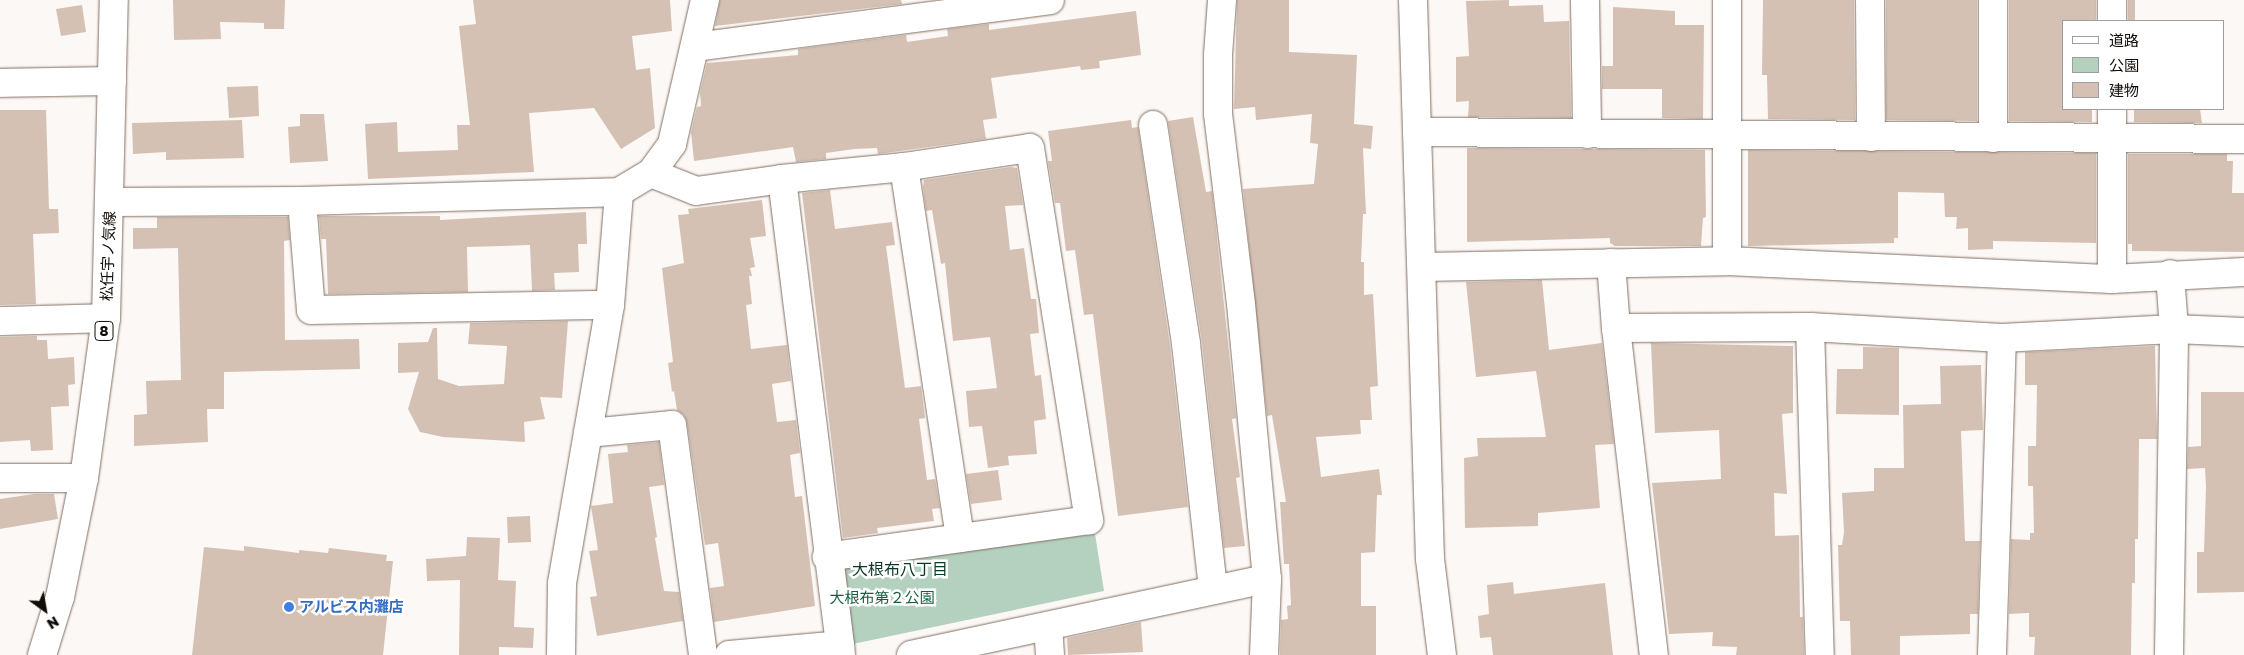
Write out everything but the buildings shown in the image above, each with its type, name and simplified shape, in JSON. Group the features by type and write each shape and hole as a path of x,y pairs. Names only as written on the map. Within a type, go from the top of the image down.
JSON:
{"street":[{"name":"松任宇ノ気線","path":"42,655 60,597 84,478 106,318 114,0"},
{"path":"110,202 302,201 619,192 651,173 672,144 705,0"},
{"path":"695,47 1050,0"},
{"path":"1222,0 1218,55 1218,113 1241,304 1267,579 1264,655"},
{"path":"1413,0 1430,559 1442,655"},
{"path":"1585,0 1587,134"},
{"path":"1727,0 1725,136 1727,261"},
{"path":"1870,0 1871,138"},
{"path":"1992,138 1993,0"},
{"path":"2112,0 2112,20"},
{"path":"0,83 112,81"},
{"path":"2112,110 2112,279"},
{"path":"1153,125 1186,344 1213,590"},
{"path":"1417,132 1871,138 2244,139"},
{"path":"651,173 696,191 782,179 904,167 1030,148 1089,520 828,557"},
{"path":"904,167 960,538"},
{"path":"729,655 841,650 782,179"},
{"path":"561,655 562,583 610,305 619,192"},
{"path":"302,201 311,310 610,305"},
{"path":"1422,267 1727,261 2112,279 2170,274 2244,272"},
{"path":"1611,263 1616,328 1654,655"},
{"path":"2170,274 2174,329 2170,655"},
{"path":"0,322 106,318"},
{"path":"1616,328 1810,327 2002,338 2174,329 2244,332"},
{"path":"1810,327 1820,655"},
{"path":"1992,655 2002,338"},
{"path":"588,433 672,425 703,655"},
{"path":"0,478 84,478"},
{"path":"910,655 1267,579"},
{"path":"1048,626 1050,655"}],"green space":[{"name":"大根布第２公園","path":"1095,534 1104,591 848,645 838,565"}],"place":[{"name":"アルビス内灘店","path":"289,607"}],"district":[{"name":"大根布八丁目","path":"900,569"}]}
